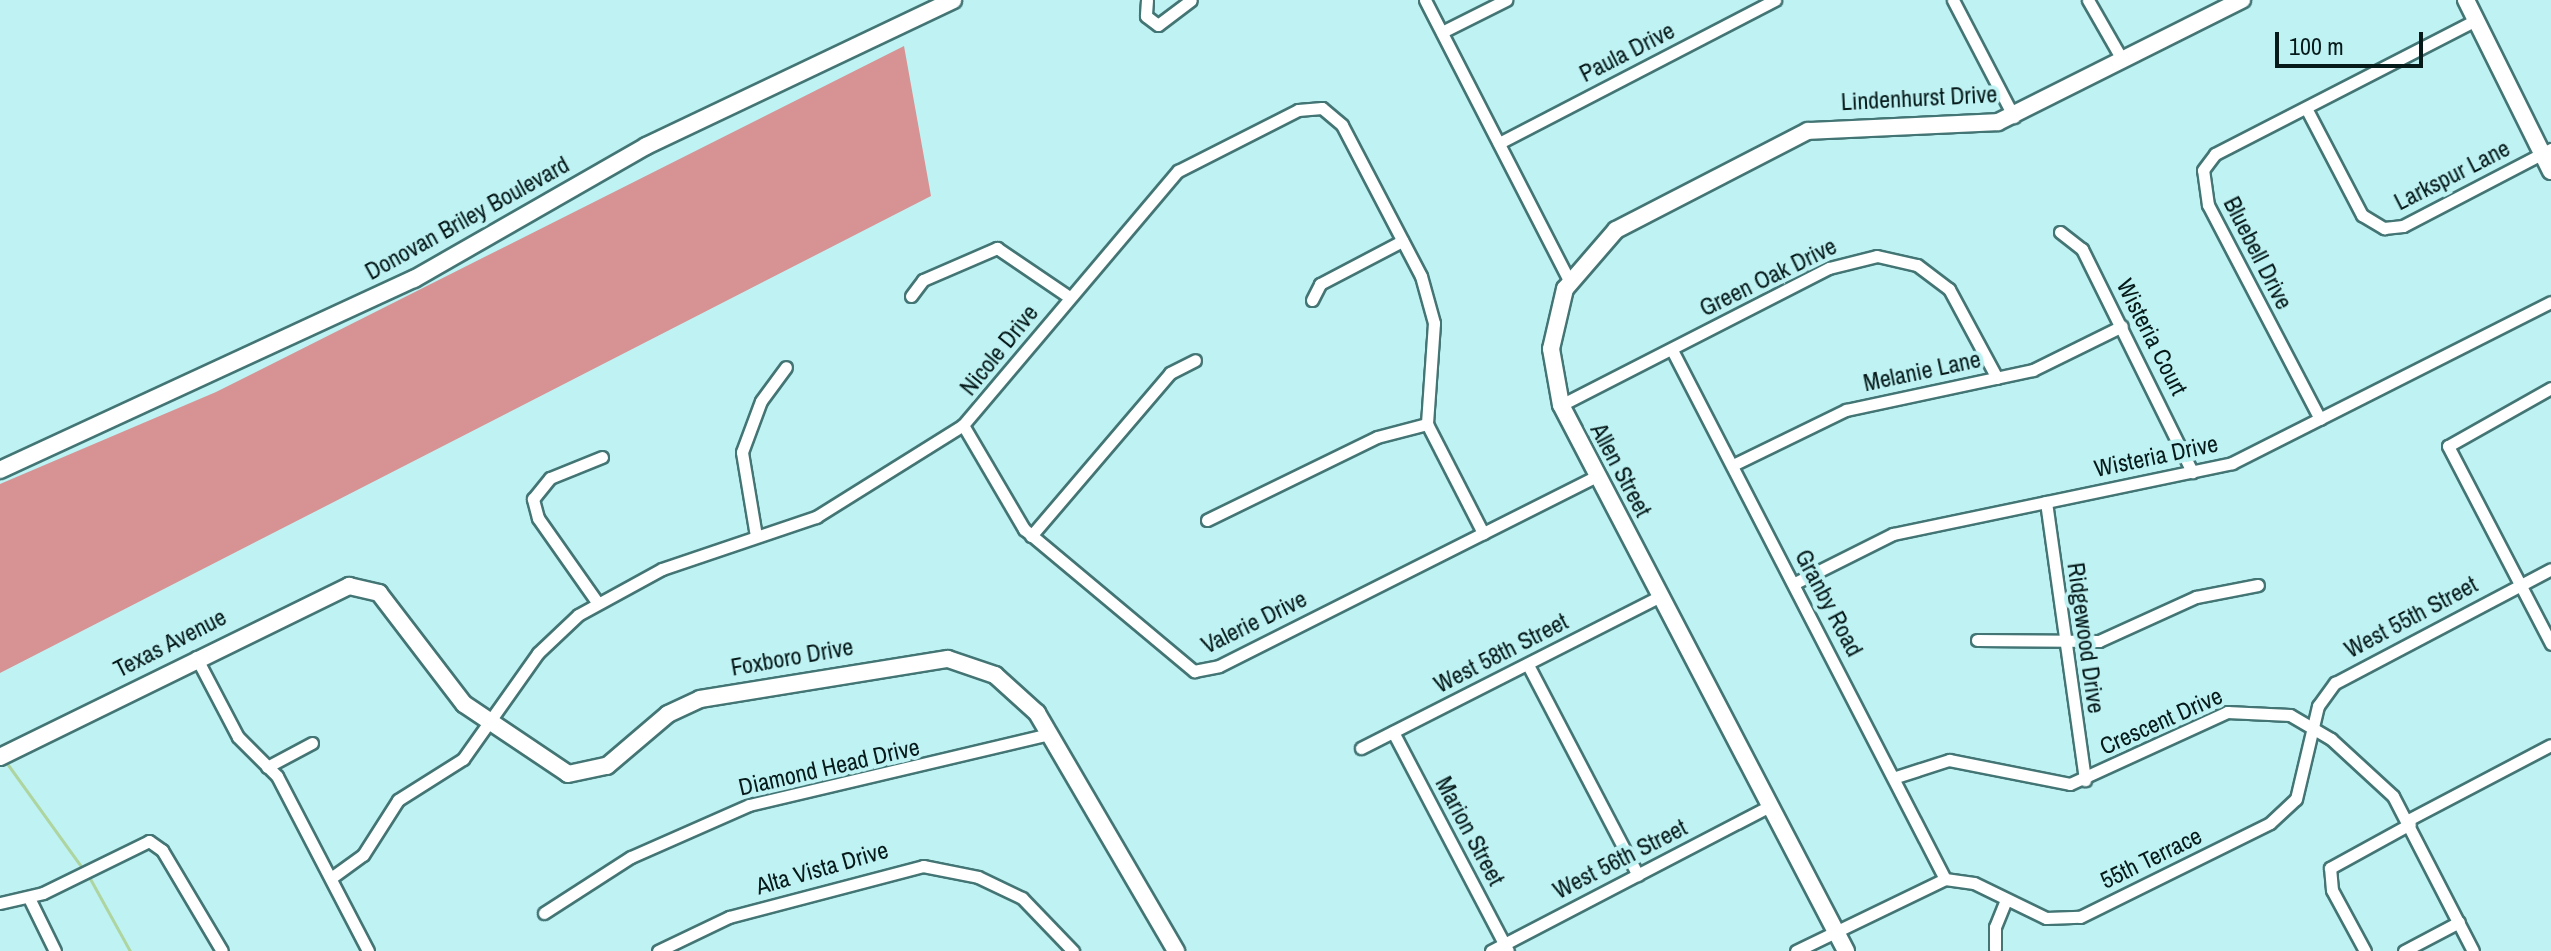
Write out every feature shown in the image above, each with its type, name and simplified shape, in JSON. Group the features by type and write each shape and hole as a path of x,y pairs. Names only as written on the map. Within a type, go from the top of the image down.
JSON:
{"street":[{"name":"Donovan Briley Boulevard","path":"0,470 414,279 646,146 953,0"},
{"path":"1147,0 1146,16 1158,25 1191,0"},
{"path":"1425,0 1569,280"},
{"path":"1442,32 1506,0"},
{"name":"Paula Drive","path":"1499,143 1775,0"},
{"path":"1953,0 2014,117"},
{"path":"2088,0 2123,61"},
{"name":"Lindenhurst Drive","path":"1569,280 1616,230 1808,131 2014,117 2123,61 2220,5 2242,0"},
{"path":"2466,0 2547,151 2551,171"},
{"name":"Bluebell Drive","path":"2320,419 2201,185 2215,154 2476,20"},
{"name":"Nicole Drive","path":"331,878 363,855 398,800 452,768 490,724 538,653 597,602 662,569 816,517 963,425 1178,171 1306,107 1322,108 1342,125 1402,241 1434,323 1427,424"},
{"name":"Larkspur Lane","path":"2306,108 2362,215 2384,228 2403,226 2547,151"},
{"name":"Wisteria Court","path":"2060,232 2082,249 2192,472"},
{"path":"1312,300 1320,284 1402,241"},
{"path":"911,296 923,280 997,248 1069,297"},
{"name":"Green Oak Drive","path":"1561,405 1829,268 1877,256 1909,262 1940,280 1997,378"},
{"name":"Allen Street","path":"1569,280 1551,349 1561,405 1846,951"},
{"name":"Wisteria Drive","path":"1795,583 1893,534 2232,463 2551,302"},
{"name":"Melanie Lane","path":"1733,465 1846,410 2044,366 2122,326"},
{"name":"Granby Road","path":"1672,350 1896,777 1945,879"},
{"path":"1031,536 1170,373 1195,360"},
{"path":"756,536 742,452 761,401 786,367"},
{"path":"2551,388 2453,437 2449,450 2551,644"},
{"path":"1207,520 1368,441 1427,424 1483,533"},
{"name":"Valerie Drive","path":"963,425 1031,536 1178,664 1202,672 1596,476"},
{"path":"597,602 538,518 533,499 562,471 602,457"},
{"name":"Ridgewood Drive","path":"2046,502 2063,643 2085,780"},
{"name":"West 55th Street","path":"2312,725 2323,697 2343,677 2551,569"},
{"path":"1977,640 2099,641 2196,597 2258,585"},
{"name":"Texas Avenue","path":"1,756 195,656 341,588 365,586"},
{"name":"Foxboro Drive","path":"365,586 382,597 436,675 490,724 552,768 576,775 607,766 668,714 700,699 928,658 995,675 1023,697 1049,734 1176,951"},
{"name":"West 58th Street","path":"1361,748 1660,596"},
{"path":"195,656 238,737 267,767 331,878 368,951"},
{"path":"1528,665 1638,875"},
{"name":"Crescent Drive","path":"1896,777 1949,760 2054,784 2085,780 2227,712 2290,715 2312,725 2385,788 2409,822 2473,951"},
{"name":"55th Terrace","path":"1945,879 2046,918 2080,917 2270,823 2296,799 2312,725"},
{"name":"Marion Street","path":"1393,732 1506,948"},
{"name":"Diamond Head Drive","path":"544,913 631,857 749,805 1049,734"},
{"path":"267,767 312,743"},
{"path":"2365,951 2332,890 2330,868 2551,745"},
{"name":"West 56th Street","path":"1491,951 1506,948 1770,806"},
{"path":"0,903 29,898 85,872 139,841 156,844 222,951"},
{"name":"Alta Vista Drive","path":"658,951 729,917 880,872 923,866 978,877 1022,898 1073,951"},
{"path":"1796,951 1945,879"},
{"path":"29,898 55,951"},
{"path":"1995,949 2006,900"},
{"path":"2404,951 2459,922"}],"shaded area":[{"path":"904,46 931,196 0,673 0,484 216,392"}],"waterway":[{"path":"6,762 83,869"},
{"path":"88,875 130,951"}]}
